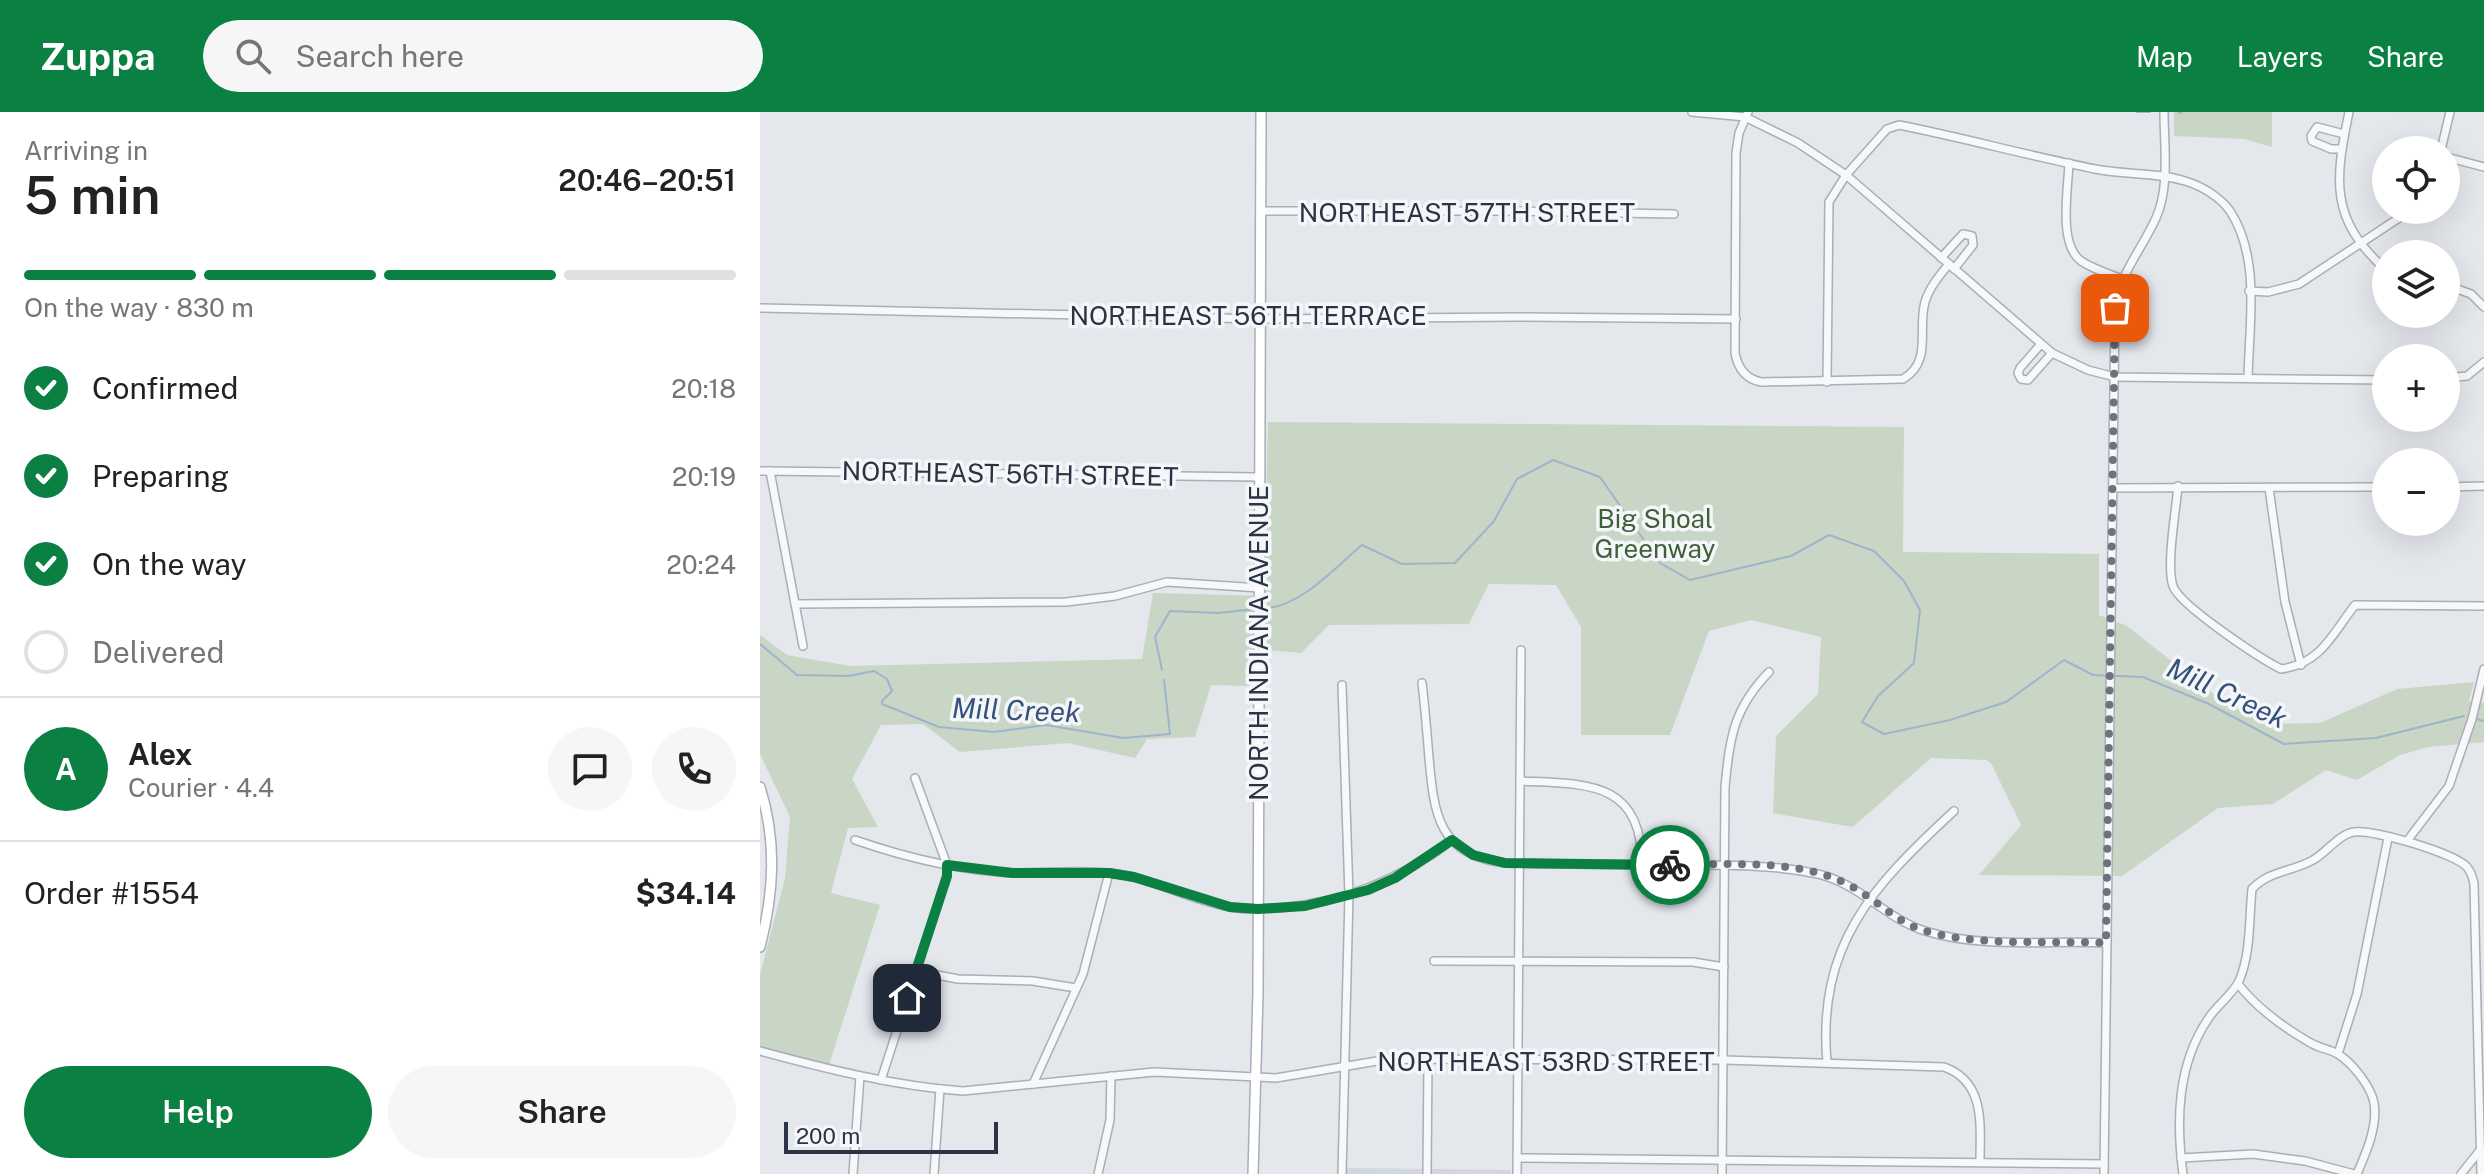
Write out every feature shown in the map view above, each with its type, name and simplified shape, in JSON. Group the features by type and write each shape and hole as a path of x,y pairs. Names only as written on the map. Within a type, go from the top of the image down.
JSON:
{"street":[{"name":"NORTH INDIANA AVENUE","path":"1253,1174 1258,909 1261,112"},
{"path":"1692,112 1747,114 1798,143 1846,175 2052,353 2088,370 2115,377 2372,380"},
{"path":"2349,112 2338,170 2340,195 2347,219 2372,255"},
{"path":"2444,136 2450,112"},
{"path":"1747,114 1739,133 1736,153 1735,353 1740,369 1751,379 1761,382 1899,381 1915,369 1922,354 1925,301 1932,286 1973,245 1972,236 1963,234 1941,258"},
{"path":"2104,1174 2115,308 2122,279 2156,217 2164,177 2164,116"},
{"path":"1827,382 1828,206 1846,175 1891,126 1899,125 2115,173 2164,177 2196,185 2228,208 2245,247 2249,291 2248,378"},
{"path":"2342,149 2319,145 2312,141 2311,136 2317,127 2344,134"},
{"path":"2460,161 2484,167"},
{"path":"2069,163 2067,234 2071,249 2085,263 2122,279"},
{"name":"NORTHEAST 57TH STREET","path":"1261,211 1674,214"},
{"path":"2249,291 2268,292 2299,284 2391,224"},
{"path":"2460,289 2481,297 2484,307"},
{"name":"NORTHEAST 56TH TERRACE","path":"760,308 1261,319 1501,316 1736,319"},
{"path":"2041,344 2020,368 2018,373 2021,379 2028,380 2052,353"},
{"path":"2460,377 2467,376 2484,362"},
{"name":"NORTHEAST 56TH STREET","path":"760,471 1259,477"},
{"path":"770,471 803,646"},
{"path":"2178,486 2170,572 2177,594 2261,659 2281,669 2301,665 2319,654 2328,646 2355,605 2484,606"},
{"path":"2460,487 2484,486"},
{"path":"2114,488 2372,487"},
{"path":"2269,488 2285,602 2301,665"},
{"path":"795,604 1066,602 1115,596 1167,582 1260,588"},
{"path":"1517,1174 1521,650"},
{"path":"2407,841 2449,786 2472,719 2484,669"},
{"path":"1722,1174 1725,788 1732,735 1745,700 1769,672"},
{"path":"1422,683 1432,799 1452,840 1483,859 1520,863 1767,866 1816,873 1844,882 1900,920 1925,931 1981,941 2106,943"},
{"path":"1342,685 1349,895 1342,1174"},
{"path":"881,1080 947,876 947,865 915,778"},
{"path":"1520,781 1590,785 1616,798 1637,825 1642,845 1642,865"},
{"path":"760,787 769,820 773,861 771,892 760,947"},
{"path":"1827,1063 1826,1031 1832,978 1842,945 1870,898 1903,858 1954,811"},
{"path":"2183,1174 2180,1108 2187,1061 2208,1018 2238,984 2246,953 2252,889 2267,875 2307,863 2352,832 2407,841 2459,861 2467,867 2473,880 2481,1174"},
{"path":"2338,1054 2357,994 2388,838"},
{"path":"855,840 899,855 947,865 1012,873 1109,873 1134,877 1230,907 1258,909 1305,906 1349,895 1395,878 1452,840"},
{"path":"1033,1084 1076,988 1097,925 1109,873"},
{"path":"1434,961 1693,962 1724,967"},
{"path":"916,971 958,979 1033,981 1076,988"},
{"path":"2181,1158 2253,1154 2305,1161 2356,1174 2370,1138 2374,1103 2371,1091 2338,1054 2307,1041 2252,1001 2238,984"},
{"name":"NORTHEAST 53RD STREET","path":"760,1051 860,1076 963,1091 1166,1072 1303,1075 1375,1060 1724,1060 1944,1067 1969,1084 1978,1103 1980,1162"},
{"path":"1427,1174 1428,1059"},
{"path":"853,1174 860,1076"},
{"path":"1098,1174 1110,1120 1111,1076"},
{"path":"934,1174 940,1089"},
{"path":"2461,1174 2481,1149"},
{"path":"1517,1158 2104,1164"}],"shaded area":[{"path":"1345,1168 1511,1170 1511,1174 1345,1174"}],"green space":[{"path":"2174,112 2272,112 2272,147 2244,139 2174,136"},
{"name":"Big Shoal Greenway","path":"1268,422 1904,427 1903,552 2099,554 2099,615 2127,626 2224,702 2268,724 2320,723 2397,689 2474,682 2469,701 2484,703 2484,742 2429,747 2400,755 2357,780 2326,770 2273,804 2218,808 2122,876 1979,875 2021,825 1991,763 1986,760 1931,758 1853,827 1773,813 1776,736 1818,694 1821,637 1751,620 1709,631 1670,735 1581,735 1581,627 1556,585 1489,584 1469,624 1329,625 1301,653 1250,652 1249,686 1211,685 1195,737 1147,739 1135,758 1068,743 960,752 923,724 881,725 852,779 878,827 848,828 831,893 880,905 828,1068 760,1048 760,975 785,878 790,817 760,754 760,635 787,655 850,666 1142,659 1153,593 1264,596"}],"waterway":[{"path":"2137,112 2150,112"},
{"name":"Mill Creek","path":"1263,609 1304,594 1362,545 1402,564 1455,563 1494,521 1517,479 1553,460 1600,477 1660,563 1690,580 1791,556 1829,535 1874,551 1904,581 1920,610 1914,663 1878,696 1862,722 1884,734 1950,720 2006,702 2064,660 2093,675 2143,677 2209,704 2284,744 2376,738 2464,716"},
{"name":"Mill Creek","path":"1162,670 1155,637 1170,611 1218,613 1256,609"},
{"name":"Mill Creek","path":"760,644 797,675 849,676 874,671 887,679 892,691 882,704 939,727 994,732 1046,725 1123,738 1170,734 1164,680"},
{"name":"Mill Creek","path":"2476,719 2484,721"}],"way so far":[{"path":"1670,865 1767,866 1816,873 1857,889 1914,927 1943,935 1981,941 2106,943 2115,308"}],"route":[{"path":"907,998 947,876 947,865 1012,873 1109,873 1134,877 1230,907 1258,909 1305,906 1368,890 1395,878 1452,840 1473,855 1494,862 1670,865"}]}
